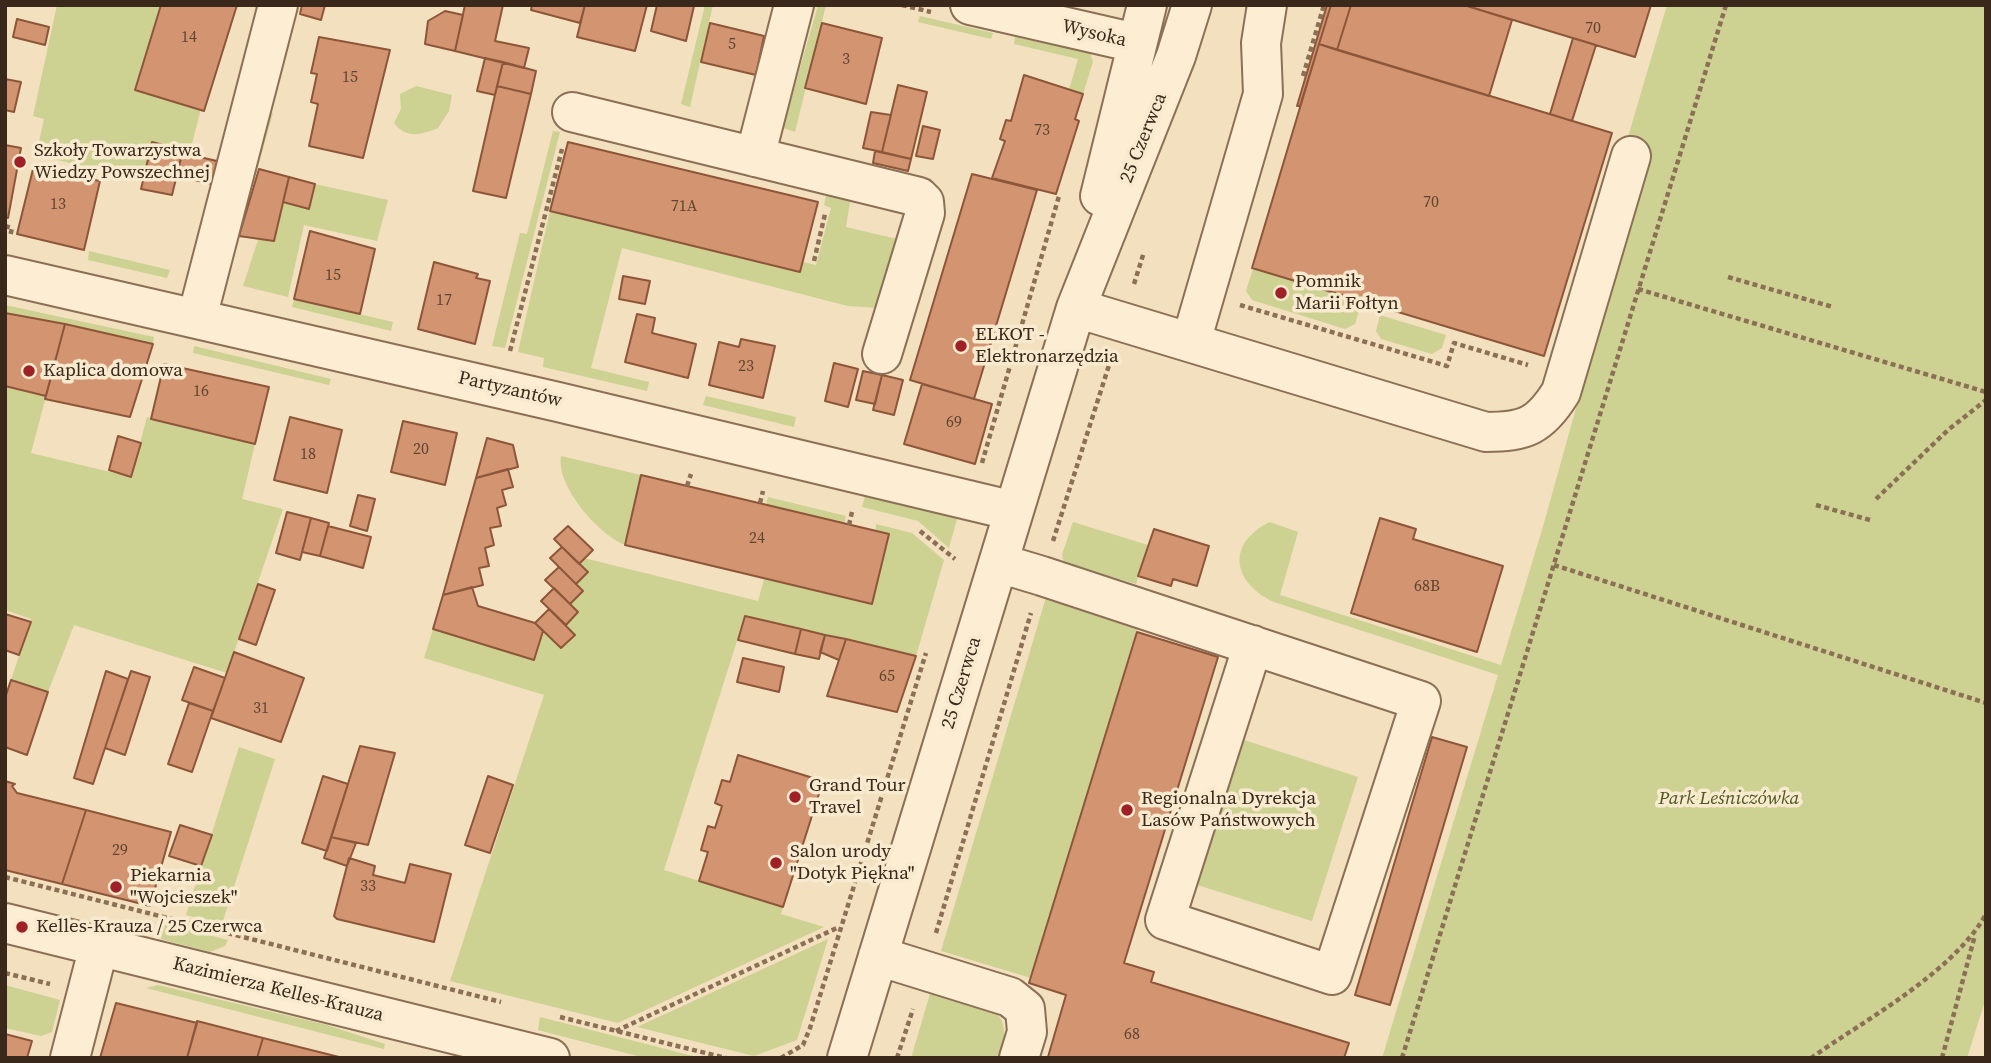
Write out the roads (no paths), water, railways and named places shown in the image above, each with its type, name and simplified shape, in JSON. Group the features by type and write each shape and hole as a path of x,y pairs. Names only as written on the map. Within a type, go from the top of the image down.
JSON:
{"street":[{"path":"197,318 278,5"},
{"path":"755,157 794,5"},
{"name":"Wysoka","path":"971,5 1136,43"},
{"name":"25 Czerwca","path":"847,1058 1076,308 1147,5"},
{"name":"25 Czerwca","path":"1076,308 1176,56 1192,5"},
{"path":"1191,342 1264,94 1261,43 1267,5"},
{"path":"567,130 755,157 913,195 923,202 923,218 883,354"},
{"path":"1076,308 1486,432 1510,432 1529,427 1548,413 1561,392 1631,156"},
{"name":"Partyzantów","path":"5,275 1014,510"},
{"path":"999,563 1042,576 1253,645 1421,701 1332,975 1164,920 1253,645"},
{"name":"Kazimierza Kelles-Krauza","path":"5,923 550,1058"},
{"path":"69,1058 99,946"},
{"path":"878,956 1010,997 1024,1009 1027,1032 1019,1058"}],"place":[{"name":"Szkoły Towarzystwa Wiedzy Powszechnej","path":"20,162"},
{"name":"Pomnik Marii Fołtyn","path":"1281,293"},
{"name":"ELKOT - Elektronarzędzia","path":"961,346"},
{"name":"Kaplica domowa","path":"29,371"},
{"name":"Grand Tour Travel","path":"795,797"},
{"name":"Regionalna Dyrekcja Lasów Państwowych","path":"1127,810"},
{"name":"Salon urody \"Dotyk Piękna\"","path":"776,863"},
{"name":"Piekarnia \"Wojcieszek\"","path":"116,887"},
{"name":"Kelles-Krauza / 25 Czerwca","path":"22,927"}],"park label":[{"name":"Park Leśniczówka","path":"1729,799"}]}
